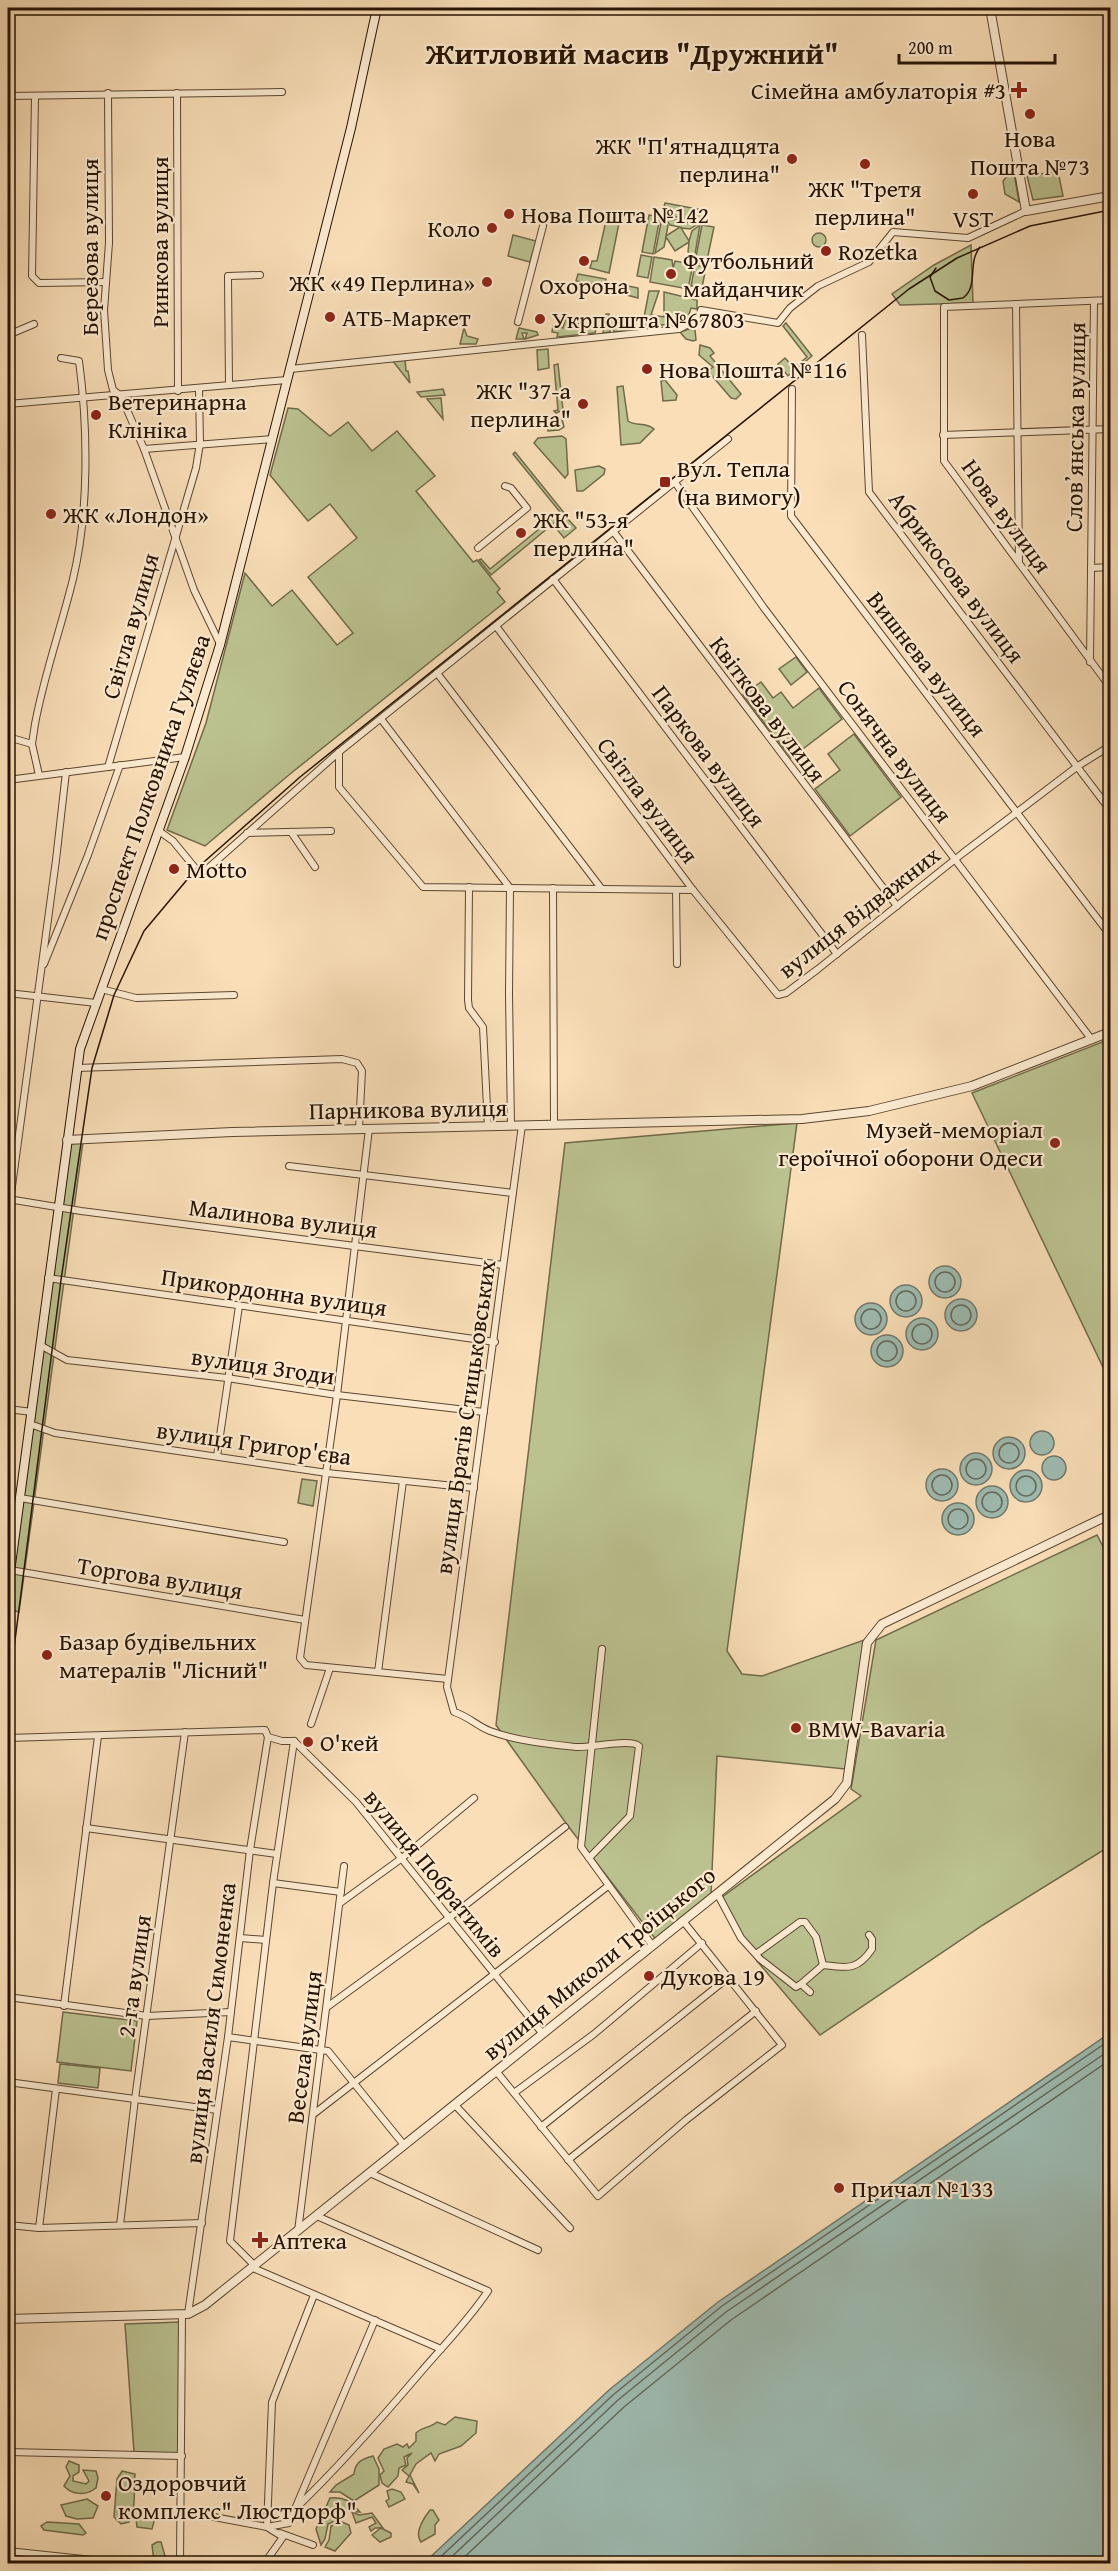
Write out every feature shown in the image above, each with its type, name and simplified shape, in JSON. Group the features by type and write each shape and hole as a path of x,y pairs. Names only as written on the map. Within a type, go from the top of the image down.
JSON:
{"main road":[{"name":"проспект Полковника Гуляєва","path":"8,1587 76,1068 96,1003 185,757 220,645 351,128 376,8"}],"street":[{"path":"990,8 1026,211"},
{"path":"8,96 282,92"},
{"name":"Березова вулиця","path":"108,93 109,243 105,282 108,370 113,390 122,396"},
{"name":"Ринкова вулиця","path":"177,93 178,391"},
{"path":"35,96 32,279 39,283 105,282"},
{"path":"290,369 680,328 698,319 701,310 778,323 790,308 818,286 869,262 893,232 968,238 1026,211 1110,196"},
{"path":"518,322 543,226"},
{"path":"229,386 228,276 260,275"},
{"path":"1018,562 1016,304 1110,300"},
{"name":"Словʼянська вулиця","path":"1090,662 1094,301"},
{"name":"Нова вулиця","path":"1016,304 944,307 944,461 1110,687"},
{"path":"8,336 34,324"},
{"name":"Абрикосова вулиця","path":"862,335 869,492 1110,810"},
{"path":"39,775 32,744 37,713 74,577 83,494 84,399 79,361 61,358"},
{"path":"8,404 287,380"},
{"path":"199,389 200,444 196,468 174,537 194,590 220,645"},
{"name":"Вишнева вулиця","path":"792,389 790,516 1110,934"},
{"name":"Світла вулиця","path":"108,766 174,537 144,449 122,396"},
{"path":"943,435 1110,429"},
{"path":"144,449 273,439"},
{"path":"159,831 173,841 201,872 339,752 728,439"},
{"name":"Сонячна вулиця","path":"674,481 764,608 1092,1040"},
{"path":"478,548 527,508 511,488 505,486"},
{"name":"Квіткова вулиця","path":"612,531 897,906"},
{"path":"1091,568 1110,567"},
{"name":"Паркова вулиця","path":"553,579 837,954"},
{"name":"Світла вулиця","path":"496,626 693,890 774,994"},
{"path":"437,673 601,888"},
{"path":"381,719 510,888 508,994 512,1126"},
{"path":"8,737 32,744"},
{"name":"вулиця Відважних","path":"774,994 786,993 955,859 1078,766 1110,746"},
{"path":"339,752 339,787 419,885 429,888 693,890"},
{"path":"8,780 185,757"},
{"path":"40,974 88,855 120,765"},
{"path":"8,1216 66,772"},
{"path":"246,833 331,831"},
{"path":"291,832 315,867"},
{"path":"469,887 468,1000 469,1008 483,1027 488,1126"},
{"path":"553,888 554,1125"},
{"path":"676,890 677,964"},
{"path":"101,989 136,998 234,995"},
{"path":"8,993 96,1003"},
{"name":"Парникова вулиця","path":"67,1140 359,1129 572,1126 802,1119 869,1111 972,1086 1110,1032"},
{"path":"76,1068 342,1059 357,1063 362,1071 359,1129"},
{"name":"вулиця Братів Стицьковських","path":"522,1125 495,1342 447,1687 454,1712 469,1716 488,1730 548,1744 590,1748"},
{"path":"369,1129 327,1473 300,1658 302,1663 330,1668 448,1679"},
{"path":"290,1166 513,1193"},
{"name":"Малинова вулиця","path":"9,1200 503,1265"},
{"name":"Прикордонна вулиця","path":"48,1278 495,1342"},
{"path":"217,1456 239,1306"},
{"name":"вулиця Згоди","path":"40,1345 66,1360 227,1378 337,1395 484,1412"},
{"path":"8,1409 32,1412"},
{"name":"вулиця Григор'єва","path":"30,1424 55,1433 327,1473 474,1488"},
{"path":"378,1672 403,1481"},
{"path":"20,1498 284,1542"},
{"name":"вулиця Миколи Троїцького","path":"8,2319 185,2314 205,2306 319,2217 542,2033 835,1799 847,1783 867,1642 876,1629 887,1621 1109,1519"},
{"name":"Торгова вулиця","path":"10,1570 306,1620"},
{"path":"602,1649 581,1847 652,1945"},
{"path":"311,1724 330,1668"},
{"path":"8,1738 265,1730 268,1737 282,1741 294,1741"},
{"name":"2-га вулиця","path":"120,2225 185,1732"},
{"path":"64,2006 98,1736"},
{"name":"вулиця Василя Симоненка","path":"180,2564 185,2314 202,2223 228,2037 249,1850 268,1737"},
{"name":"вулиця Василя Симоненка","path":"254,2267 230,2241 273,1883 294,1741"},
{"name":"вулиця Побратимів","path":"294,1741 356,1802 542,2033"},
{"path":"589,1858 630,1816 640,1751 636,1743 631,1742 590,1748"},
{"path":"340,1903 402,1858 474,1798"},
{"path":"327,2007 449,1918 565,1827"},
{"path":"86,1828 277,1854"},
{"name":"Весела вулиця","path":"298,2232 315,2113 344,1866"},
{"path":"273,1883 341,1892"},
{"path":"315,2113 608,1886"},
{"path":"717,1893 731,1922 756,1954 796,1987 823,1965 848,1968 855,1966 872,1949 872,1939 868,1935"},
{"path":"756,1954 803,1921 815,1935 823,1965"},
{"path":"496,2071 598,2196 686,2120 782,2044 683,1922"},
{"path":"240,1938 266,1940"},
{"path":"514,2094 594,2034 702,1943"},
{"path":"541,2127 729,1977"},
{"path":"801,1984 810,1992"},
{"path":"8,1996 64,2006 147,2016 231,2012"},
{"path":"568,2160 756,2011"},
{"path":"228,2037 328,2051 404,2145"},
{"path":"8,2082 217,2110"},
{"path":"39,2228 56,2089"},
{"path":"455,2104 570,2228"},
{"path":"370,2173 538,2250"},
{"path":"295,2509 333,2473 471,2315 488,2291 319,2217"},
{"path":"8,2225 39,2228 202,2223"},
{"path":"254,2267 441,2349"},
{"path":"270,2529 272,2402 314,2295"},
{"path":"270,2529 289,2523 375,2320"},
{"path":"8,2452 182,2456"},
{"path":"182,2511 270,2529 313,2545"},
{"path":"264,2564 283,2537 270,2529"},
{"path":"8,2551 130,2564"}],"green space":[{"path":"1058,171 1063,196 1033,200 1027,176"},
{"path":"1010,173 1014,173 1019,202 1005,194 1003,181"},
{"path":"665,203 703,210 701,222 662,214"},
{"path":"649,215 660,217 653,254 642,252"},
{"path":"607,216 620,218 609,273 590,268 592,261 597,261"},
{"path":"662,218 668,226 666,236 680,227 670,225 664,218 698,224 690,229 681,228 689,241 692,231 700,225 694,260 688,252 689,242 675,251 666,237 664,247 655,253"},
{"path":"702,225 714,227 706,265 695,262"},
{"path":"819,233 824,235 826,240 824,245 819,247 814,245 812,240 814,235"},
{"path":"513,235 536,241 530,262 508,256"},
{"path":"971,245 973,303 900,305 892,294 934,265"},
{"path":"641,255 652,257 648,278 637,276"},
{"path":"654,257 672,260 673,268 675,261 693,264 688,289 650,282"},
{"path":"695,265 706,267 702,288 691,286"},
{"path":"578,274 606,279 605,289 602,290 603,286 576,281"},
{"path":"614,283 638,288 638,298 611,291"},
{"path":"649,291 659,291 651,315 664,317 664,292 697,300 697,309 691,308 687,321 642,328"},
{"path":"606,314 609,314 609,319 630,322 631,319 635,320 635,329 614,332 613,328 610,332 603,333"},
{"path":"566,317 572,318 572,322 595,327 597,323 595,333 557,337 558,333 552,332 553,326 563,328"},
{"path":"786,323 812,356 788,376 778,364 785,358 794,368 807,357 783,326"},
{"path":"464,328 467,336 478,339 476,344 460,344"},
{"path":"519,328 537,332 538,335 525,339 527,333 522,333 524,339 516,339"},
{"path":"695,330 696,340 686,339 680,332"},
{"path":"700,345 710,348 714,353 710,356 741,394 736,399 731,398 708,371 713,367 699,355"},
{"path":"548,349 549,368 538,370 537,350"},
{"path":"405,359 406,371 408,371 410,383 392,360"},
{"path":"558,364 563,410 556,413 554,411 558,410 554,365"},
{"path":"665,380 677,395 676,400 663,401 661,381"},
{"path":"623,386 628,421 654,429 640,443 621,445 617,387"},
{"path":"443,389 445,395 421,397 417,392"},
{"path":"441,398 443,419 427,399"},
{"path":"288,408 298,409 330,436 348,422 372,451 397,431 435,476 416,491 473,562 477,560 500,589 497,592 505,602 290,774 205,846 167,830 206,723 245,573 272,606 292,590 337,645 353,633 308,577 357,538 330,504 308,521 270,475"},
{"path":"547,419 562,419 564,427 548,431"},
{"path":"562,436 566,439 568,474 565,478 534,443 538,438"},
{"path":"515,452 565,514 491,575 479,560 481,559 490,569 560,512 513,454"},
{"path":"599,466 605,469 604,474 583,491 577,491 575,470"},
{"path":"567,518 576,528 564,538 555,527"},
{"path":"796,657 807,672 791,685 779,669"},
{"path":"761,682 773,698 781,692 793,708 819,688 842,719 791,758 743,695"},
{"path":"854,734 901,797 850,836 815,789 840,770 828,754"},
{"path":"1110,1039 1110,1382 972,1093"},
{"path":"797,1123 727,1651 742,1674 762,1676 864,1640 845,1769 717,1756 711,1895 657,1941 568,1826 496,1725 565,1143"},
{"path":"83,1142 19,1612 8,1609 69,1143"},
{"path":"302,1479 317,1481 313,1506 298,1503"},
{"path":"1097,1535 1110,1560 1110,1846 983,1925 820,2035 757,1961 718,1900 861,1796 851,1789 876,1640"},
{"path":"8,1619 13,1619 8,1661"},
{"path":"63,2012 137,2021 131,2071 57,2062"},
{"path":"60,2064 100,2068 98,2088 58,2083"},
{"path":"181,2322 178,2454 134,2452 125,2324"},
{"path":"455,2417 477,2421 476,2433 461,2446 439,2454 435,2461 431,2453 416,2464 410,2475 419,2493 413,2484 406,2482 409,2476 402,2470 408,2465 407,2458 412,2453 404,2457 406,2465 399,2468 398,2476 388,2487 382,2483 380,2475 384,2471 378,2458 384,2449 397,2444 403,2447 407,2444 409,2448 416,2441 418,2431 437,2422 445,2425"},
{"path":"373,2456 379,2469 379,2485 354,2501 340,2492 330,2492 336,2485 354,2474 360,2462"},
{"path":"69,2461 79,2465 79,2472 73,2476 73,2481 86,2484 89,2481 83,2470 96,2471 98,2478 96,2488 79,2493 64,2486 70,2476 66,2467"},
{"path":"122,2471 135,2474 134,2504 131,2516 129,2522 121,2524 114,2517 117,2479"},
{"path":"392,2489 401,2492 405,2499 389,2507 386,2501 389,2499 387,2491"},
{"path":"330,2498 347,2500 360,2512 346,2511 342,2518 328,2524 325,2539 321,2545 316,2529"},
{"path":"87,2499 98,2506 93,2518 77,2519 66,2516 61,2505"},
{"path":"430,2510 433,2510 439,2520 435,2525 435,2534 421,2542 419,2530"},
{"path":"352,2512 359,2515 372,2513 383,2528 375,2528 371,2531 369,2527 376,2523 372,2517 356,2523"},
{"path":"155,2518 152,2529 137,2527 136,2519"},
{"path":"47,2522 79,2524 86,2533 83,2535 44,2530 41,2526"},
{"path":"342,2522 349,2525 351,2533 335,2551 325,2547 329,2540 331,2526"},
{"path":"381,2528 391,2533 391,2537 380,2542 372,2535"},
{"path":"161,2542 165,2556 162,2563 154,2562 152,2545"}],"water":[{"path":"945,1266 956,1271 961,1282 956,1293 945,1298 934,1293 929,1282 934,1271"},
{"path":"906,1285 917,1290 922,1301 917,1312 906,1317 895,1312 890,1301 895,1290"},
{"path":"961,1299 972,1304 977,1315 972,1326 961,1331 950,1326 945,1315 950,1304"},
{"path":"871,1303 882,1308 887,1319 882,1330 871,1335 860,1330 855,1319 860,1308"},
{"path":"922,1318 933,1323 938,1334 933,1345 922,1350 911,1345 906,1334 911,1323"},
{"path":"887,1335 898,1340 903,1351 898,1362 887,1367 876,1362 871,1351 876,1340"},
{"path":"1042,1431 1047,1432 1053,1438 1053,1448 1047,1454 1042,1455 1037,1454 1031,1448 1030,1443 1031,1438 1037,1432"},
{"path":"1009,1437 1020,1442 1025,1453 1020,1464 1009,1469 998,1464 993,1453 998,1442"},
{"path":"976,1453 987,1458 992,1469 987,1480 976,1485 965,1480 960,1469 965,1458"},
{"path":"1054,1456 1059,1457 1065,1463 1065,1473 1059,1479 1054,1480 1049,1479 1043,1473 1042,1468 1043,1463 1049,1457"},
{"path":"942,1469 953,1474 958,1485 953,1496 942,1501 931,1496 926,1485 931,1474"},
{"path":"1026,1470 1037,1475 1042,1486 1037,1497 1026,1502 1015,1497 1010,1486 1015,1475"},
{"path":"992,1486 1003,1491 1008,1502 1003,1513 992,1518 981,1513 976,1502 981,1491"},
{"path":"958,1503 969,1508 974,1519 969,1530 958,1535 947,1530 942,1519 947,1508"},
{"path":"1110,2033 1110,2563 424,2563 609,2390 718,2302"}],"tram line":[{"path":"8,1675 13,1656 61,1280 92,1068 114,995 144,931 196,869 300,777 909,289 957,258 1030,226 1110,210"},
{"path":"936,268 930,277 935,291 949,300 963,298 971,287 974,260 980,247"}],"place":[{"name":"Сімейна амбулаторія #3","path":"1019,90"},
{"name":"Нова Пошта №73","path":"1030,114"},
{"name":"ЖК \"П'ятнадцята перлина\"","path":"792,159"},
{"name":"ЖК \"Третя перлина\"","path":"865,164"},
{"name":"VST","path":"973,194"},
{"name":"Нова Пошта №142","path":"509,214"},
{"name":"Коло","path":"492,228"},
{"name":"Rozetka","path":"826,251"},
{"name":"Охорона","path":"584,261"},
{"name":"Футбольний майданчик","path":"671,274"},
{"name":"ЖК «49 Перлина»","path":"487,282"},
{"name":"АТБ-Маркет","path":"330,317"},
{"name":"Укрпошта №67803","path":"540,319"},
{"name":"Нова Пошта №116","path":"647,369"},
{"name":"ЖК \"37-а перлина\"","path":"583,404"},
{"name":"Ветеринарна Клініка","path":"96,415"},
{"name":"Вул. Тепла (на вимогу)","path":"665,482"},
{"name":"ЖК «Лондон»","path":"51,514"},
{"name":"ЖК \"53-я перлина\"","path":"521,533"},
{"name":"Motto","path":"174,869"},
{"name":"Музей-меморіал героїчної оборони Одеси","path":"1055,1143"},
{"name":"Базар будівельних матералів \"Лісний\"","path":"47,1655"},
{"name":"BMW-Bavaria","path":"796,1728"},
{"name":"О'кей","path":"308,1742"},
{"name":"Дукова 19","path":"649,1976"},
{"name":"Причал №133","path":"839,2188"},
{"name":"Аптека","path":"260,2240"},
{"name":"Оздоровчий комплекс\" Люстдорф\"","path":"106,2496"}],"district":[{"name":"Житловий масив \"Дружний\"","path":"632,53"}]}
